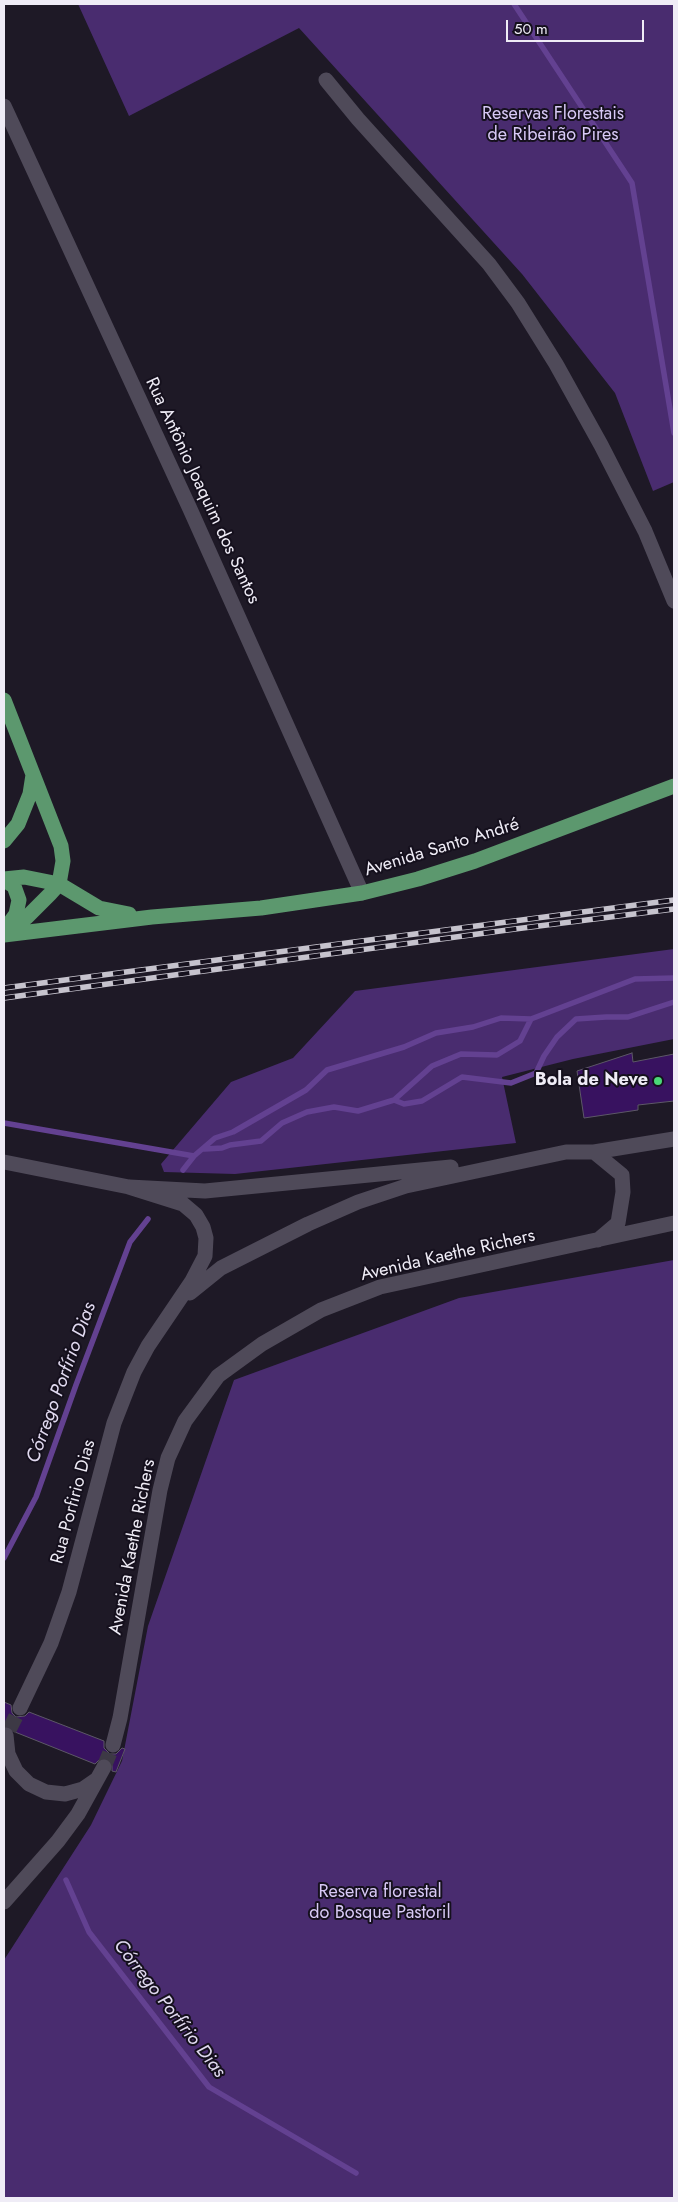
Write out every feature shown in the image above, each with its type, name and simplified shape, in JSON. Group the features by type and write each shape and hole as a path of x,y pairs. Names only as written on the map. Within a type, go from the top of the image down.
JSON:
{"highway":[{"path":"4,700 61,846 63,861 59,884 40,906 4,933"},
{"path":"4,841 18,824 30,794 34,774"},
{"name":"Avenida Santo André","path":"4,933 152,917 261,908 362,893 418,880 475,861 674,786"},
{"name":"Avenida Santo André","path":"4,879 24,877 59,884 99,908 152,917"},
{"path":"4,879 14,886 18,892 19,908 4,933"}],"main road":[{"path":"326,80 358,119 482,257 518,303 556,364 601,445 645,531 674,601"},
{"name":"Rua Antônio Joaquim dos Santos","path":"4,106 10,135 190,509 362,893"},
{"path":"173,1311 198,1286 221,1268 350,1205 406,1186 524,1160 566,1152 594,1152 674,1139"},
{"path":"594,1152 622,1174 623,1192 618,1223 597,1242"},
{"path":"129,1187 205,1191 524,1160"},
{"path":"4,1162 129,1187 183,1204 196,1215 203,1227 206,1238 205,1256 173,1311"},
{"name":"Avenida Kaethe Richers","path":"113,1745 120,1718 160,1490 168,1458 185,1421 218,1376 262,1344 322,1310 380,1287 597,1242 674,1223"},
{"name":"Rua Porfirio Dias","path":"20,1708 52,1643 69,1592 120,1406 134,1372 148,1346 173,1311"},
{"path":"4,1902 58,1841 78,1814 101,1773 83,1789 65,1794 46,1792 29,1784 16,1771 8,1754 6,1735"}],"green space":[{"name":"Reservas Florestais de Ribeirão Pires","path":"78,4 674,4 674,482 653,491 615,393 522,274 299,28 129,116"},
{"path":"674,949 674,1039 573,1059 502,1077 516,1143 235,1174 164,1172 161,1164 231,1082 293,1058 355,991"},
{"name":"Reserva florestal do Bosque Pastoril","path":"674,1260 674,2198 4,2198 4,1960 91,1825 122,1761 148,1626 234,1380 459,1298"}],"building":[{"path":"632,1053 633,1062 674,1054 674,1101 638,1105 638,1110 584,1118 577,1071"},
{"path":"4,1702 11,1705 12,1713 16,1717 25,1716 29,1712 104,1741 104,1748 110,1754 116,1754 122,1748 125,1749 116,1772 112,1771 112,1763 108,1759 100,1759 95,1764 15,1732 9,1726 4,1726"}],"waterway":[{"path":"514,4 632,183 674,433"},
{"path":"4,1123 194,1156 215,1138 233,1132 306,1090 327,1070 404,1047 436,1033 473,1027 501,1018 531,1019 635,979 674,978"},
{"path":"394,1100 404,1104 422,1101 462,1077 511,1083 536,1073 544,1056 557,1037 576,1019 628,1017 674,1002"},
{"path":"205,1149 261,1141 282,1123 307,1112 334,1107 358,1111 394,1100 432,1066 461,1054 497,1055 520,1041 531,1019"},
{"name":"Córrego Porfírio Dias","path":"183,1170 194,1156"},
{"name":"Córrego Porfírio Dias","path":"4,1558 36,1497 130,1242 148,1219"},
{"name":"Córrego Porfírio Dias","path":"66,1880 89,1932 209,2087 356,2173"}],"tunnel":[{"path":"9,1730 20,1708"},
{"path":"104,1767 113,1745"}],"railway":[{"path":"4,988 674,900"},
{"path":"4,998 674,909"}],"place":[{"name":"Bola de Neve","path":"658,1081"}]}
